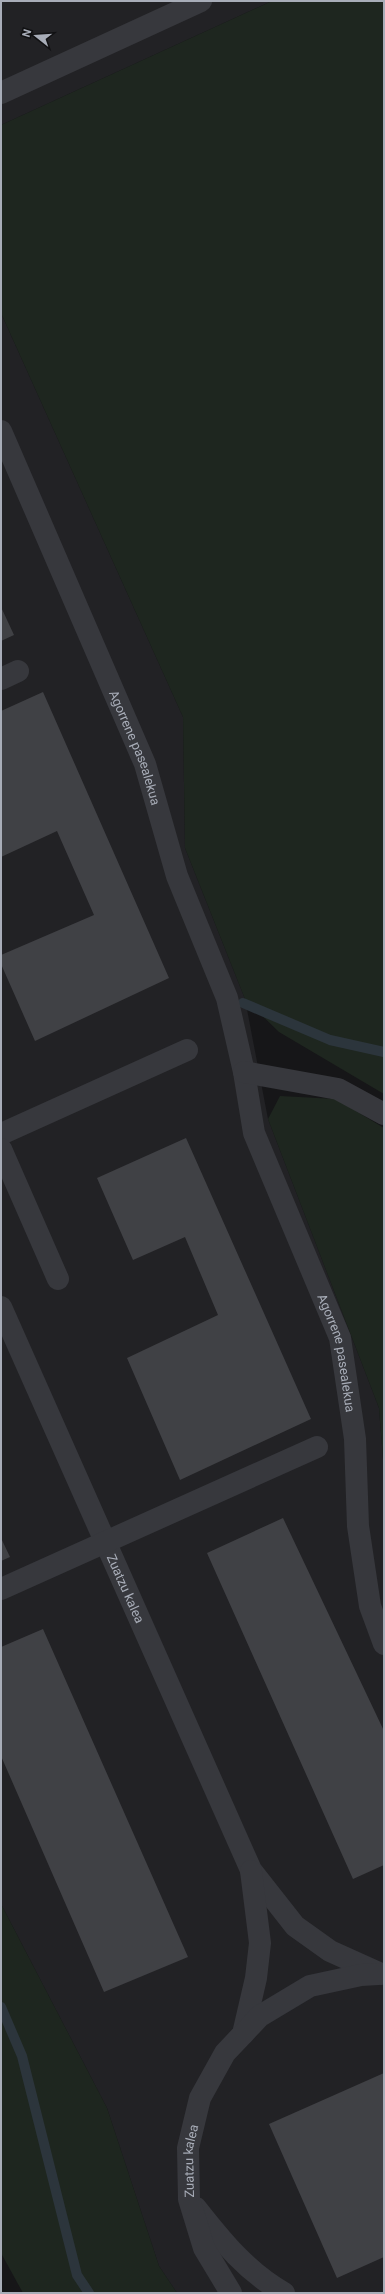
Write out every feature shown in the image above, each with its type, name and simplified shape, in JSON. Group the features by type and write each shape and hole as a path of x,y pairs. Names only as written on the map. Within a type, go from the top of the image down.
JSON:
{"street":[{"path":"1,93 202,1"},
{"name":"Agorrene pasealekua","path":"1,432 145,764 177,876 227,998 244,1072 254,1133 340,1338 355,1439 358,1526 370,1606 384,1644"},
{"path":"1,1134 188,1050"},
{"path":"244,1072 338,1089 384,1114"},
{"path":"1,1149 58,1279"},
{"name":"Zuatzu kalea","path":"1,1307 251,1870 295,1926 330,1951 382,1974"},
{"path":"1,1589 317,1447"},
{"name":"Zuatzu kalea","path":"243,2034 256,1978 260,1943 251,1870"},
{"name":"Zuatzu kalea","path":"231,2293 204,2248 189,2199 188,2148 200,2098 225,2053 260,2016 310,1986 361,1975 382,1974"},
{"path":"189,2199 228,2248 266,2283 284,2293"}],"shaded area":[{"path":"1,1 272,1 1,125"},
{"path":"272,1 384,1 384,1094 279,1032 245,999 185,848 183,717 1,313 1,125"},
{"path":"1,313 183,717 185,848 245,999 268,1119 379,1408 384,1471 384,2293 177,2293 159,2266 107,2108 1,1904"},
{"path":"280,1096 336,1099 384,1128 384,1471 379,1408 268,1119"},
{"path":"1,1904 107,2108 159,2266 177,2293 23,2293 1,2253"}],"building":[{"path":"1,607 14,635 1,641"},
{"path":"43,692 169,978 35,1041 1,964 1,955 94,915 57,831 1,857 1,711"},
{"path":"186,1138 311,1419 180,1480 127,1358 218,1315 185,1237 133,1260 97,1178"},
{"path":"283,1518 384,1731 384,1865 353,1879 207,1553"},
{"path":"1,1538 10,1557 1,1561"},
{"path":"43,1629 188,1957 104,1992 1,1756 1,1647"},
{"path":"384,2073 384,2257 337,2278 269,2124"}],"waterway":[{"path":"243,1003 330,1040 384,1052"},
{"path":"1,2007 22,2056 77,2275 89,2293"}]}
